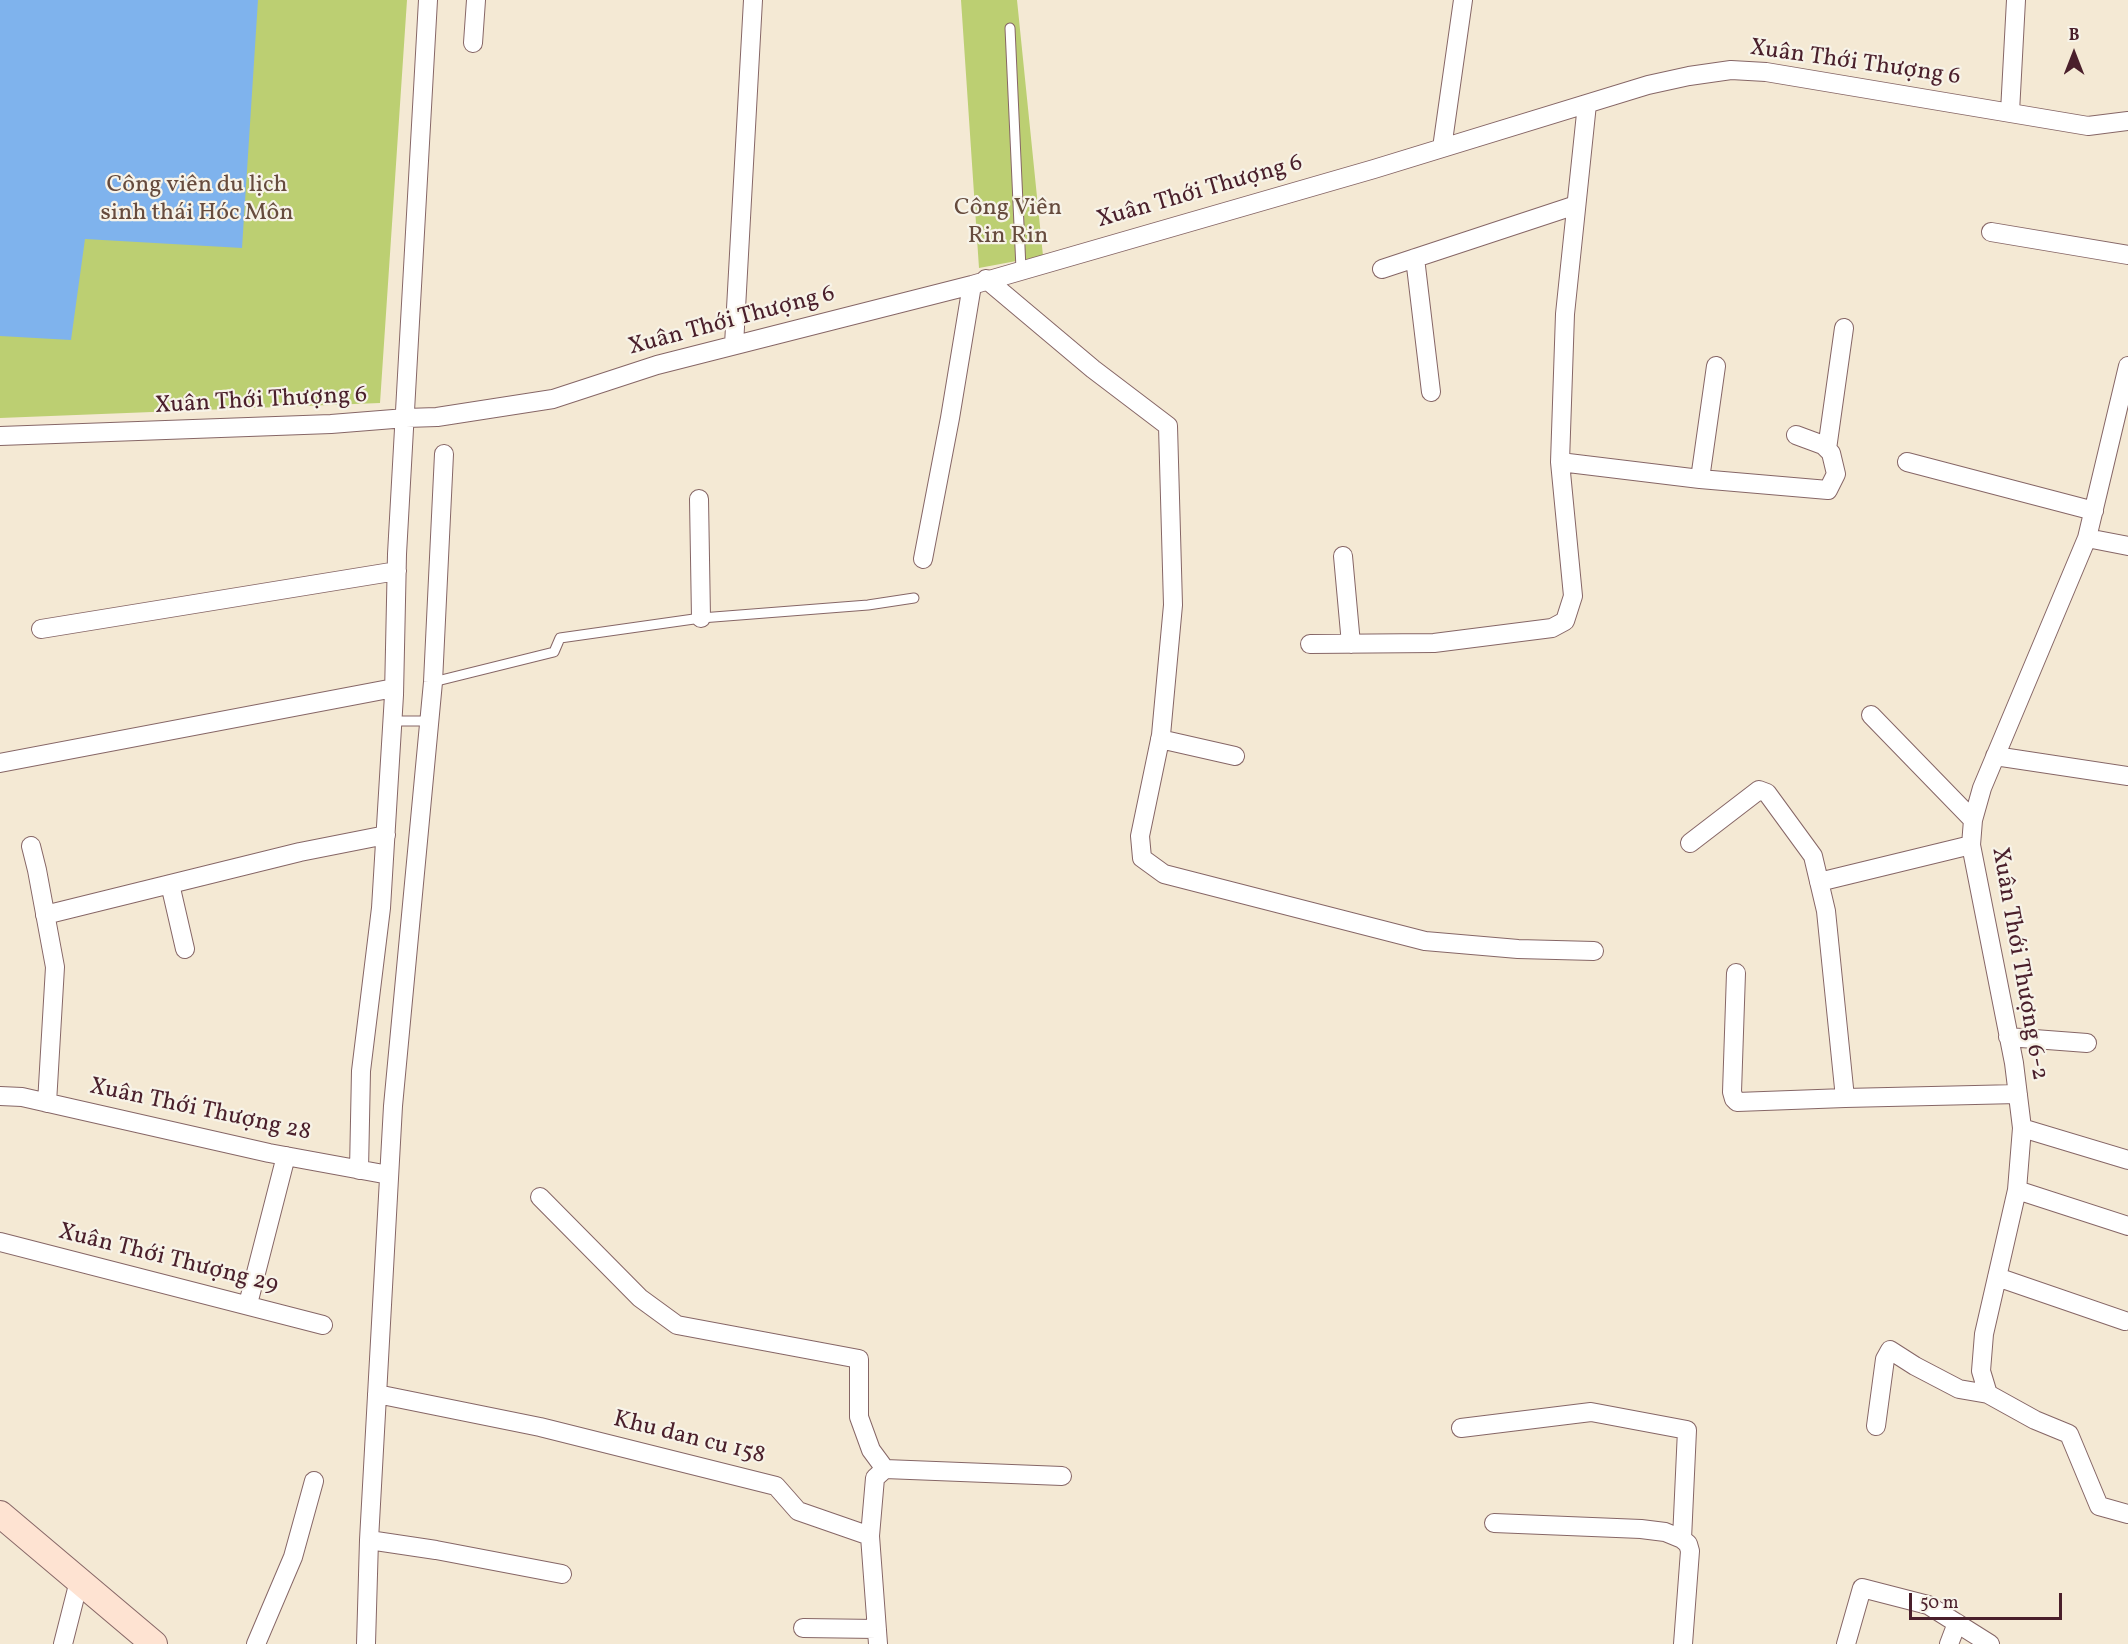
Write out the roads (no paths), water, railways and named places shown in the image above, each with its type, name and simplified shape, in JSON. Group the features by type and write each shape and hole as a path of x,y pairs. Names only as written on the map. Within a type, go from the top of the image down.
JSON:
{"main road":[{"path":"0,1514 154,1644"}],"street":[{"path":"359,1170 361,1071 381,908 386,834 413,250 428,0"},
{"path":"473,43 476,0"},
{"path":"734,345 753,0"},
{"path":"1442,148 1463,0"},
{"path":"2010,112 2016,0"},
{"name":"Xuân Thới Thượng 6","path":"0,436 331,424 437,417 554,399 657,365 979,282 1442,148 1648,85 1731,70 1766,72 2088,126 2128,121"},
{"path":"1310,644 1434,643 1552,628 1565,621 1574,596 1560,462 1565,314 1587,104"},
{"path":"1383,269 1576,205"},
{"path":"1991,232 2128,255"},
{"path":"1415,258 1431,392"},
{"path":"923,559 979,282 1168,426 1173,605 1160,739 1140,836 1142,858 1164,874 1425,941 1518,949 1594,951"},
{"path":"1827,449 1844,328"},
{"path":"1700,479 1716,366"},
{"name":"Xuân Thới Thượng 6-2","path":"1988,1394 1981,1371 1984,1334 2017,1190 2022,1128 2008,1036 1971,845 1973,820 1982,788 2087,538 2128,366"},
{"path":"1560,462 1700,479 1828,490 1836,474 1831,453 1822,445 1796,435"},
{"path":"366,1644 369,1540 393,1106 433,682 444,454"},
{"path":"1907,462 2094,511"},
{"path":"699,499 701,618"},
{"path":"2087,538 2128,546"},
{"path":"1343,556 1351,644"},
{"path":"41,629 397,571"},
{"path":"0,763 394,688"},
{"path":"1871,715 1973,820"},
{"path":"1160,739 1234,756"},
{"path":"1995,756 2128,776"},
{"path":"1690,843 1759,790 1767,793 1814,856 1826,911 1845,1098"},
{"path":"45,915 300,852 386,834"},
{"path":"1819,882 1971,845"},
{"path":"31,846 55,968 47,1102"},
{"path":"170,884 185,949"},
{"path":"1736,973 1732,1092 1737,1102 2018,1094"},
{"path":"2008,1036 2087,1043"},
{"name":"Xuân Thới Thượng 28","path":"0,1096 47,1102 285,1156 389,1175"},
{"path":"2022,1128 2128,1160"},
{"path":"248,1304 285,1156"},
{"path":"2017,1190 2128,1226"},
{"path":"540,1197 639,1298 676,1325 859,1359 859,1417 871,1450 885,1470"},
{"name":"Xuân Thới Thượng 29","path":"0,1242 323,1325"},
{"path":"1997,1277 2126,1321"},
{"path":"1876,1426 1885,1359 1890,1350 1959,1389 1988,1394 2035,1420 2069,1434 2099,1506 2128,1514"},
{"name":"Khu dan cu 158","path":"377,1394 540,1427 776,1486 798,1511 870,1536"},
{"path":"1461,1428 1591,1412 1687,1430 1682,1539"},
{"path":"803,1628 877,1636 870,1536 875,1478 885,1470 1062,1476"},
{"path":"256,1644 293,1557 314,1481"},
{"path":"1494,1522 1641,1529 1665,1532 1682,1539 1688,1544 1690,1551 1683,1644"},
{"path":"369,1540 562,1574"},
{"path":"63,1644 79,1581"},
{"path":"1846,1644 1862,1588 1928,1605 1990,1644"},
{"path":"1949,1644 1957,1623"}],"lane":[{"path":"1010,28 1021,269"},
{"path":"433,682 554,652 560,638 701,618 868,605 914,598"},
{"path":"392,721 429,721"}],"water":[{"path":"0,0 258,0 242,248 85,239 71,340 0,336"}],"park label":[{"name":"Công viên du lịch sinh thái Hóc Môn","path":"197,201"},
{"name":"Công Viên Rin Rin","path":"1008,224"}]}
